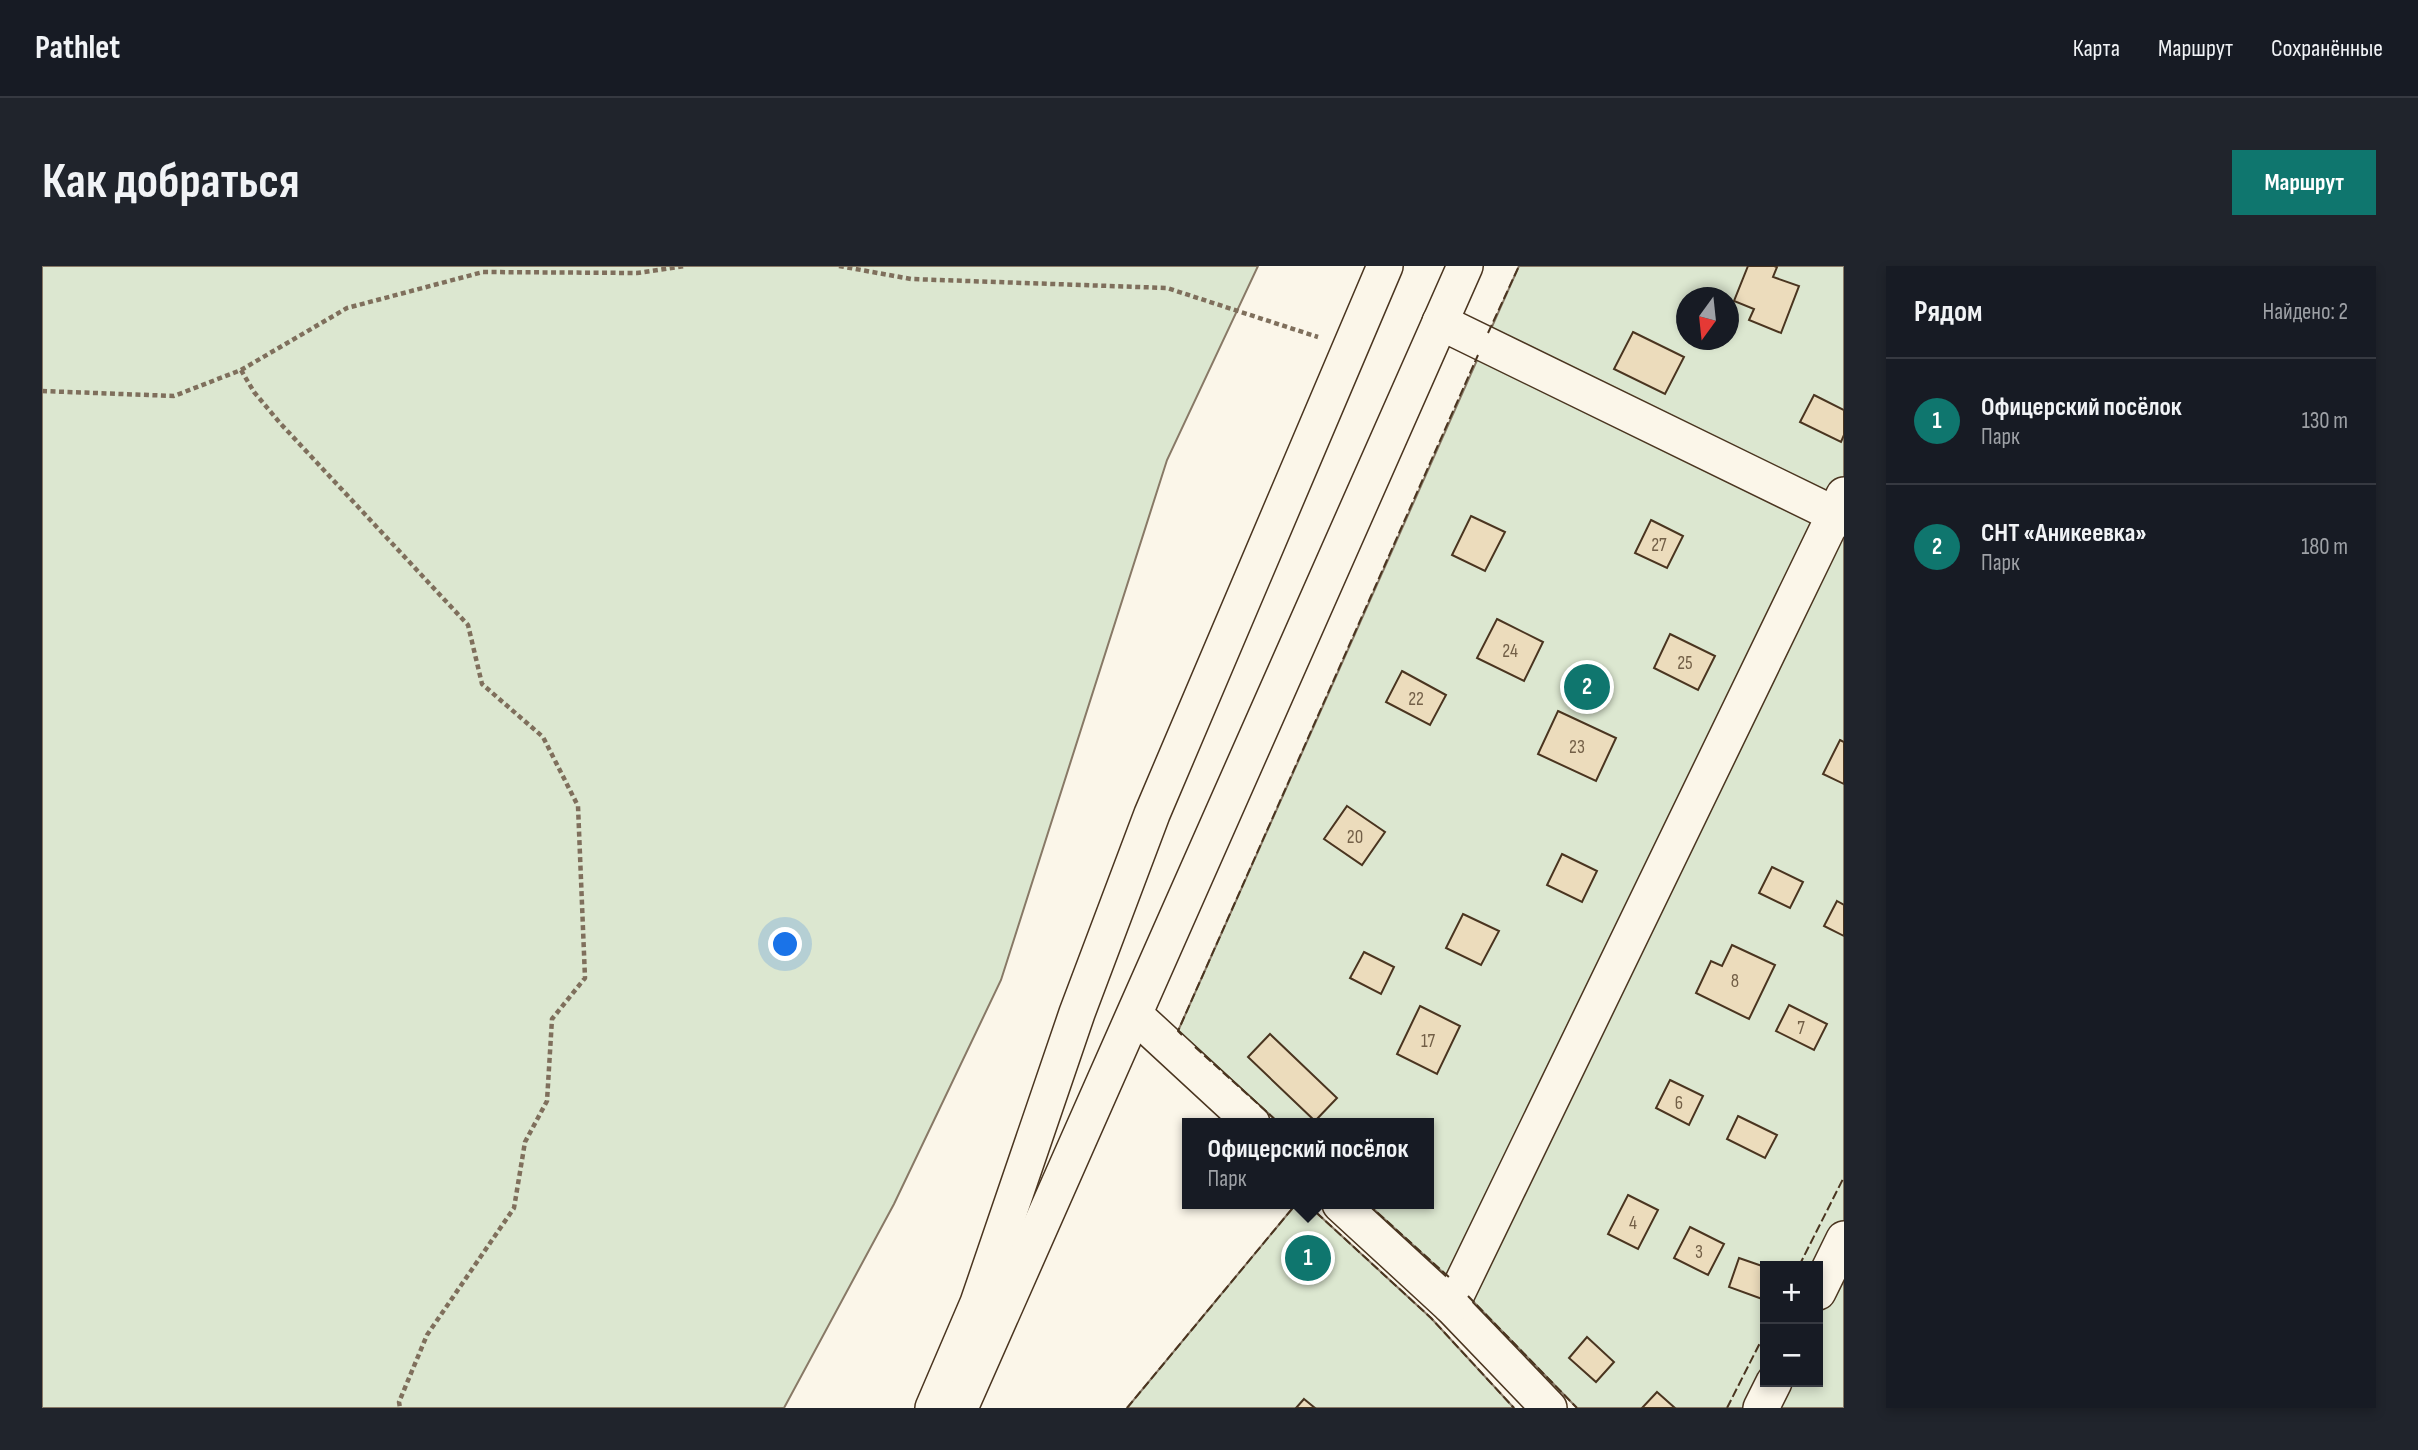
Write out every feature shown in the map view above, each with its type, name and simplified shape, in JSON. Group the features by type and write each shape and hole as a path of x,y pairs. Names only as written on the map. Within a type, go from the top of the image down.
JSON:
{"street":[{"path":"933,1408 978,1303 1077,1013 1152,814 1385,266"},
{"path":"960,1408 1465,266"},
{"path":"1440,322 1841,510 1451,1306"},
{"path":"1135,1015 1247,1118"},
{"path":"1345,1209 1451,1306 1549,1408"},
{"path":"1823,1282 1844,1239"},
{"path":"1761,1408 1772,1387"}],"path":[{"path":"42,391 174,396 241,370 347,308 483,272 637,273 685,266"},
{"path":"839,266 911,279 1167,288 1349,346"},
{"path":"241,370 254,392 280,423 468,625 482,684 543,737 578,806 585,978 552,1020 547,1101 525,1142 514,1208 427,1335 399,1402 400,1408"}],"green space":[{"path":"42,266 1258,266 1167,460 1001,980 894,1204 784,1408 42,1408"},
{"path":"1519,266 1844,266 1844,1408 1577,1408 1459,1287 1373,1209 1434,1209 1434,1118 1274,1118 1178,1031"},
{"path":"1292,1209 1312,1209 1431,1318 1514,1408 1127,1408"}],"building":[{"path":"1748,266 1777,267 1773,277 1799,286 1781,333 1749,320 1754,309 1739,303 1739,288"},
{"path":"1633,332 1684,357 1665,394 1614,369"},
{"path":"1814,395 1844,410 1844,435 1841,442 1800,422"},
{"path":"1471,516 1505,532 1485,571 1452,555"},
{"path":"1651,520 1683,536 1667,568 1635,553"},
{"path":"1497,619 1543,642 1524,681 1477,658"},
{"path":"1670,634 1715,656 1698,690 1654,668"},
{"path":"1402,671 1446,695 1430,725 1386,702"},
{"path":"1558,711 1616,738 1596,781 1538,754"},
{"path":"1840,740 1844,742 1844,784 1823,774"},
{"path":"1347,806 1385,832 1362,865 1324,839"},
{"path":"1562,854 1597,871 1582,902 1547,885"},
{"path":"1772,867 1803,882 1790,908 1759,893"},
{"path":"1837,901 1844,905 1844,936 1824,926"},
{"path":"1463,914 1499,931 1481,965 1446,948"},
{"path":"1732,945 1775,965 1749,1019 1696,993 1711,961 1722,966"},
{"path":"1364,952 1394,967 1381,994 1350,978"},
{"path":"1789,1005 1827,1024 1814,1050 1776,1031"},
{"path":"1420,1006 1460,1026 1437,1074 1397,1054"},
{"path":"1270,1034 1337,1098 1318,1118 1312,1118 1248,1057"},
{"path":"1670,1080 1703,1096 1689,1125 1656,1108"},
{"path":"1738,1116 1777,1135 1765,1158 1727,1139"},
{"path":"1628,1195 1658,1210 1638,1249 1608,1234"},
{"path":"1690,1227 1724,1244 1708,1275 1674,1258"},
{"path":"1739,1258 1760,1265 1760,1298 1729,1287"},
{"path":"1587,1337 1614,1362 1596,1382 1569,1358"},
{"path":"1657,1392 1675,1408 1642,1408"},
{"path":"1304,1399 1315,1408 1296,1408"}],"fence":[{"path":"1488,333 1519,266"},
{"path":"1182,1035 1178,1031 1478,355"},
{"path":"1195,1047 1273,1118"},
{"path":"1802,1261 1844,1177"},
{"path":"1127,1408 1292,1209"},
{"path":"1312,1209 1431,1318 1514,1408"},
{"path":"1374,1209 1451,1279"},
{"path":"1468,1296 1577,1408"},
{"path":"1727,1408 1760,1343"}],"place":[{"name":"СНТ «Аникеевка»","path":"1587,687"},
{"name":"Офицерский посёлок","path":"1308,1258"}]}
